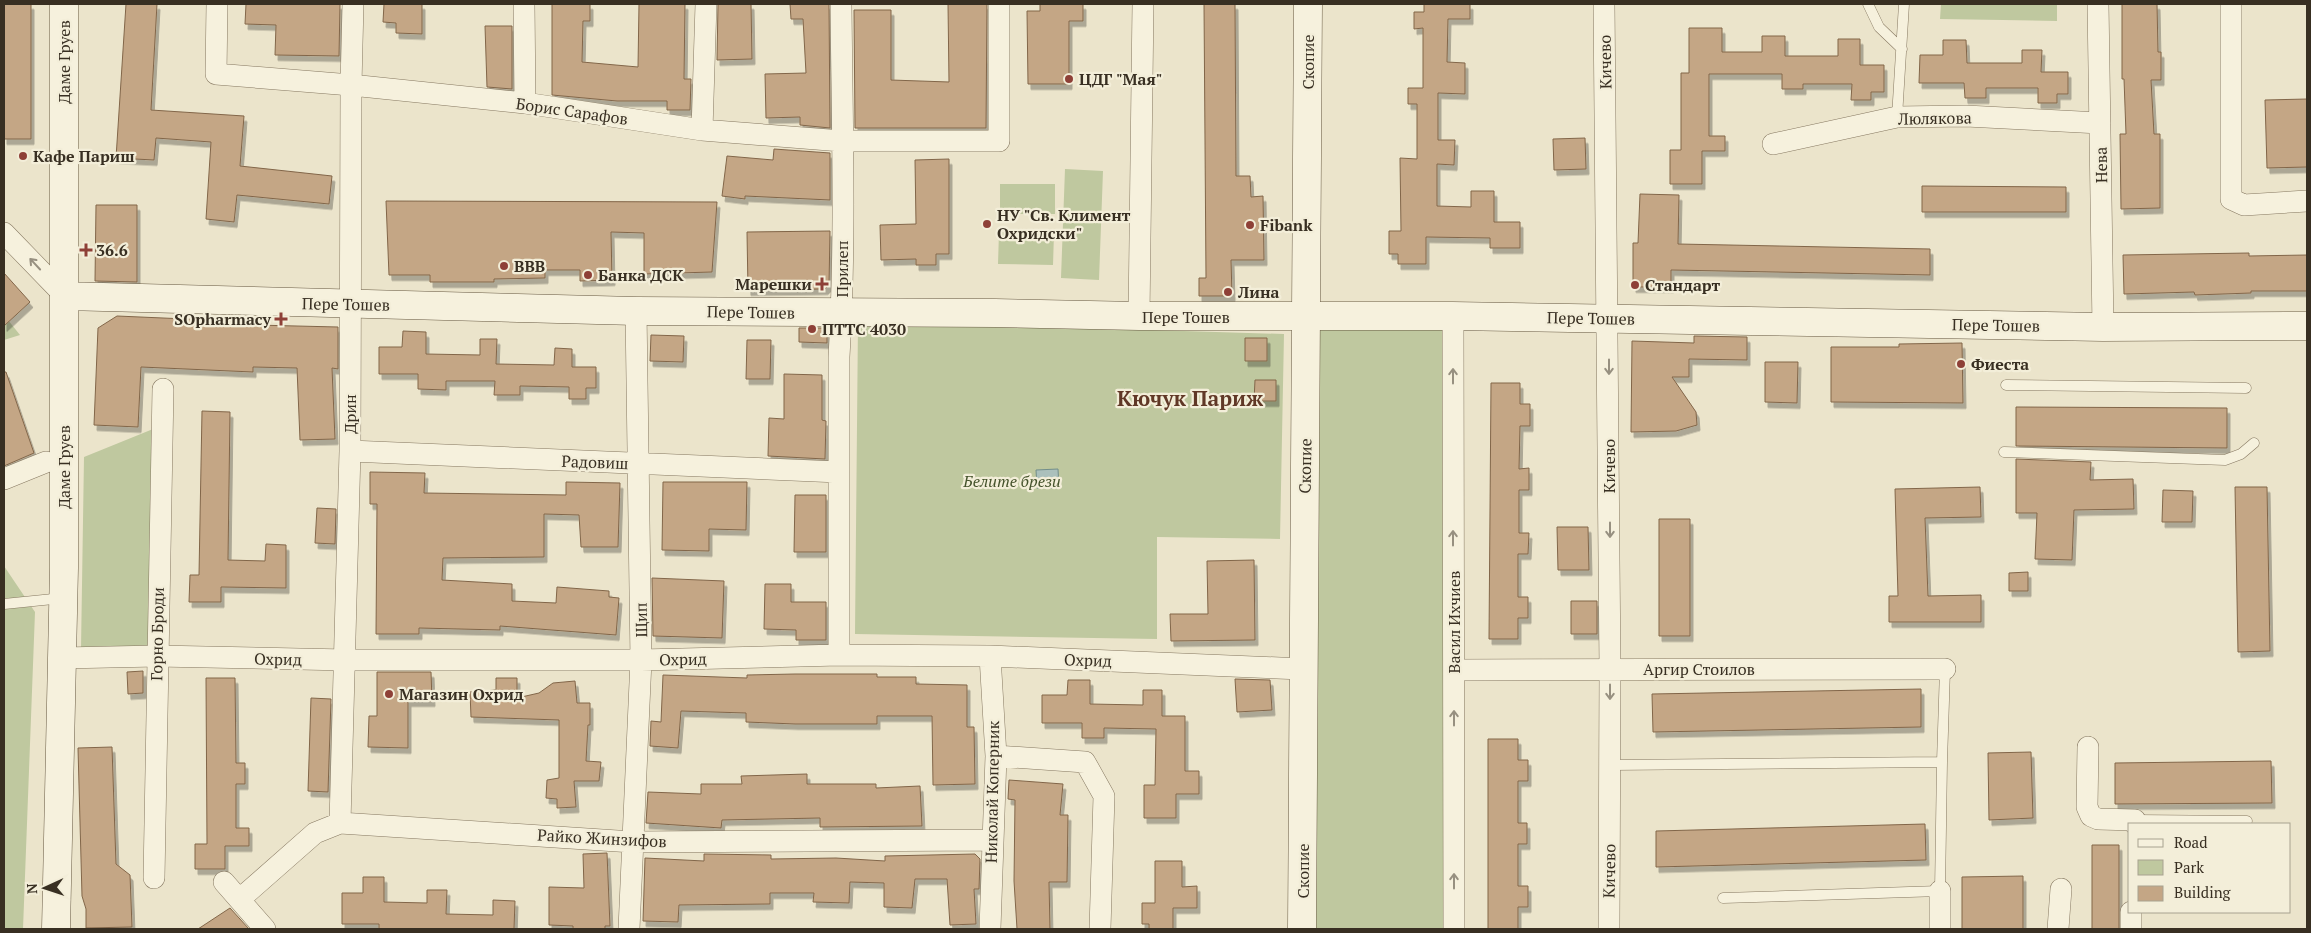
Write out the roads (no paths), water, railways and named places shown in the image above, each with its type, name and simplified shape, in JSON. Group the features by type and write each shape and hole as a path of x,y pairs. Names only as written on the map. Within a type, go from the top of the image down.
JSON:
{"street":[{"name":"Даме Груев","path":"56,929 64,598 64,4"},
{"name":"Борис Сарафов","path":"217,4 216,74 351,85 525,103 702,130 842,141 999,141 999,4"},
{"name":"Дрин","path":"340,823 346,660 350,451 353,4"},
{"path":"524,4 525,103"},
{"path":"702,130 706,4"},
{"name":"Прилеп","path":"839,655 839,357 842,314 841,4"},
{"path":"1139,316 1142,4"},
{"name":"Скопие","path":"1302,929 1308,4"},
{"name":"Кичево","path":"1604,4 1611,765 1609,929"},
{"name":"Нева","path":"2098,4 2103,327"},
{"path":"2230,4 2231,199 2244,206 2307,202"},
{"name":"Люлякова","path":"1773,144 1897,117 1966,116 2100,123"},
{"path":"4,234 65,296"},
{"name":"Пере Тошев","path":"65,296 350,305 842,314 995,313 1139,316 1453,316 2103,327 2307,326"},
{"name":"Щип","path":"629,929 641,660 640,463 636,311"},
{"name":"Васил Ихчиев","path":"1453,316 1454,929"},
{"name":"Горно Броди","path":"154,878 156,656 163,389"},
{"name":"Радовиш","path":"350,451 839,472"},
{"path":"4,478 46,462"},
{"name":"Охрид","path":"63,658 156,656 346,660 641,660 839,655 990,656 1303,669"},
{"name":"Николай Коперник","path":"990,656 996,756 990,929"},
{"name":"Аргир Стоилов","path":"1454,670 1944,669"},
{"path":"2088,747 2087,807 2091,816 2098,819 2135,822"},
{"path":"996,756 1085,762 1104,796 1100,929"},
{"name":"Райко Жинзифов","path":"240,899 315,832 340,823 633,842 992,840"},
{"path":"224,882 265,929"},
{"path":"2058,929 2060,889"},
{"path":"1940,891 1940,929"},
{"path":"2131,929 2132,913"}],"lane":[{"path":"1868,4 1879,27 1902,49"},
{"path":"1897,117 1904,4"},
{"path":"2006,384 2246,388"},
{"path":"2004,452 2225,460 2241,454 2254,443"},
{"path":"4,604 64,598"},
{"path":"1723,898 1940,891 1944,669"},
{"path":"1611,765 1942,762"},
{"path":"2135,822 2247,821"}],"place":[{"name":"ЦДГ \"Мая\"","path":"1069,79"},
{"name":"Кафе Париш","path":"23,156"},
{"name":"НУ \"Св. Климент Охридски\"","path":"987,224"},
{"name":"Fibank","path":"1250,225"},
{"name":"36.6","path":"86,250"},
{"name":"BBB","path":"504,266"},
{"name":"Банка ДСК","path":"588,275"},
{"name":"Марешки","path":"822,284"},
{"name":"Стандарт","path":"1635,285"},
{"name":"Лина","path":"1228,292"},
{"name":"SOpharmacy","path":"281,319"},
{"name":"ПТТС 4030","path":"812,329"},
{"name":"Фиеста","path":"1961,364"},
{"name":"Магазин Охрид","path":"389,694"}],"district":[{"name":"Кючук Париж","path":"1190,398"}],"park label":[{"name":"Белите брези","path":"1012,481"}]}
